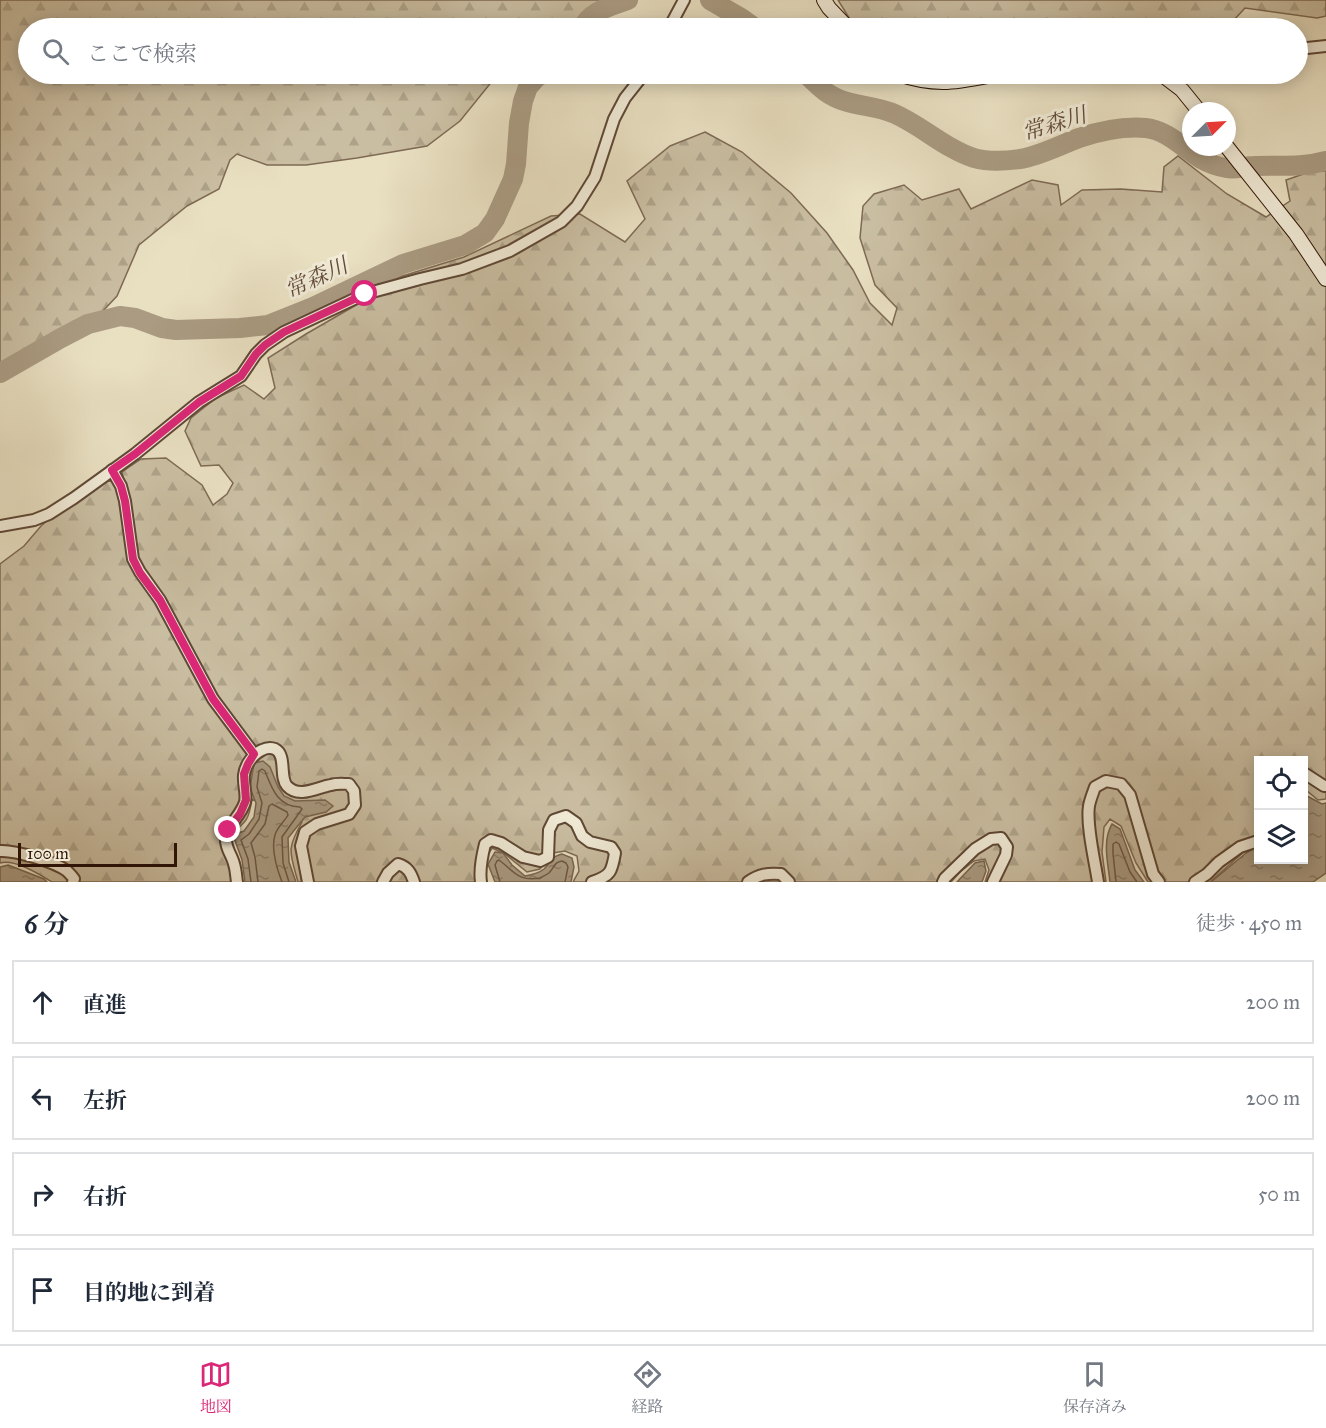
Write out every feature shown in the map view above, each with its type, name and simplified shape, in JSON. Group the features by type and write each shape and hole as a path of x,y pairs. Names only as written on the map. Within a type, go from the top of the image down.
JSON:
{"main road":[{"path":"824,0 839,18"},
{"path":"1174,84 1192,102"},
{"path":"1235,156 1296,234 1326,279"}],"street":[{"path":"674,18 684,0"},
{"path":"1308,48 1326,46"},
{"path":"0,526 34,520 49,514 74,498 135,454 199,402 241,376 256,354 284,332 365,294 462,269 510,251 561,222 577,206 595,177 614,119 625,98 636,84"},
{"path":"112,470 121,486 125,501 136,566 160,600 213,699 254,754"},
{"path":"237,882 234,863 227,849 228,830 240,814 246,800 244,774 248,764 254,754 264,748 272,747 278,751 282,760 282,774 287,786 294,791 306,792 332,784 349,784 354,791 355,805 349,814 317,824 305,832 301,846 308,882"},
{"path":"1308,776 1326,786"},
{"path":"1098,882 1089,805 1095,787 1106,781 1121,784 1130,795 1153,874 1159,882"},
{"path":"481,882 485,844 491,840 501,843 524,857 540,861 548,857 549,830 554,820 566,816 576,823 582,836 590,842 611,847 615,854 612,870 602,879 592,882"},
{"path":"943,882 975,849 991,839 1001,838 1007,847 1006,855 993,882"},
{"path":"1195,882 1240,847 1254,842"},
{"path":"0,851 28,855 59,867 68,872 74,882"},
{"path":"383,882 388,873 398,864 408,870 414,882"},
{"path":"748,882 758,875 771,873 781,874 789,882"}],"green space":[{"path":"0,0 614,0 593,10 585,18 18,18 18,84 490,84 460,121 427,146 306,165 267,165 237,154 230,160 219,189 187,206 139,245 117,296 101,313 74,321 0,367"},
{"path":"838,0 1326,0 1326,16 1317,18 1245,8 1236,18 849,18"},
{"path":"705,132 742,152 791,193 827,233 853,270 870,303 892,325 897,308 875,285 860,238 863,206 874,194 904,185 922,200 959,189 971,209 1032,180 1058,185 1061,205 1082,190 1121,189 1162,192 1164,167 1178,156 1227,194 1266,217 1290,201 1286,180 1312,171 1326,171 1326,799 1318,800 1308,792 1308,756 1254,756 1254,845 1210,882 1148,882 1136,863 1121,826 1110,819 1104,827 1102,852 1106,882 985,882 989,870 985,859 974,861 951,882 573,882 579,871 577,856 565,851 553,853 540,869 527,872 505,854 492,848 486,858 486,882 298,882 291,851 302,822 252,799 246,819 230,834 240,865 240,882 52,882 20,865 0,863 0,564 24,546 56,513 106,481 124,482 122,472 141,459 166,458 202,485 213,505 227,494 233,483 219,465 201,466 185,431 191,418 216,398 244,385 264,399 275,388 268,358 363,301 396,278 464,257 551,216 580,214 625,242 645,219 627,181 670,146"}],"water":[{"path":"263,761 270,767 284,796 295,801 325,800 333,806 326,812 305,817 288,838 289,862 296,882 245,882 242,860 233,835 244,831 254,817 256,803 250,788 254,763"},
{"path":"1308,797 1322,804 1326,803 1326,873 1313,882 1211,882 1254,848 1254,864 1308,864"},
{"path":"1112,824 1120,829 1135,870 1144,882 1110,882 1106,845"},
{"path":"495,852 503,853 525,876 542,870 552,859 562,854 572,858 574,867 571,882 495,882 488,864"},
{"path":"984,861 986,871 982,882 957,882 975,863"},
{"path":"8,865 47,882 0,882 0,867"}],"waterway":[{"name":"常森川","path":"589,18 608,7 628,0"},
{"name":"常森川","path":"710,0 741,18"},
{"name":"常森川","path":"0,373 88,324 120,316 176,330 268,325 313,307 403,264 465,245 485,233 495,219 513,179 523,101 531,84"},
{"name":"常森川","path":"817,84 834,97 895,114 964,154 991,161 1027,158 1079,138 1121,128 1154,129 1175,140 1201,159 1214,165 1233,169 1326,161"}],"route":[{"path":"228,830 240,814 246,800 244,774 254,754 213,699 160,600 140,573 133,559 125,501 121,486 112,470 199,402 241,376 265,345 284,332 365,294"}]}
